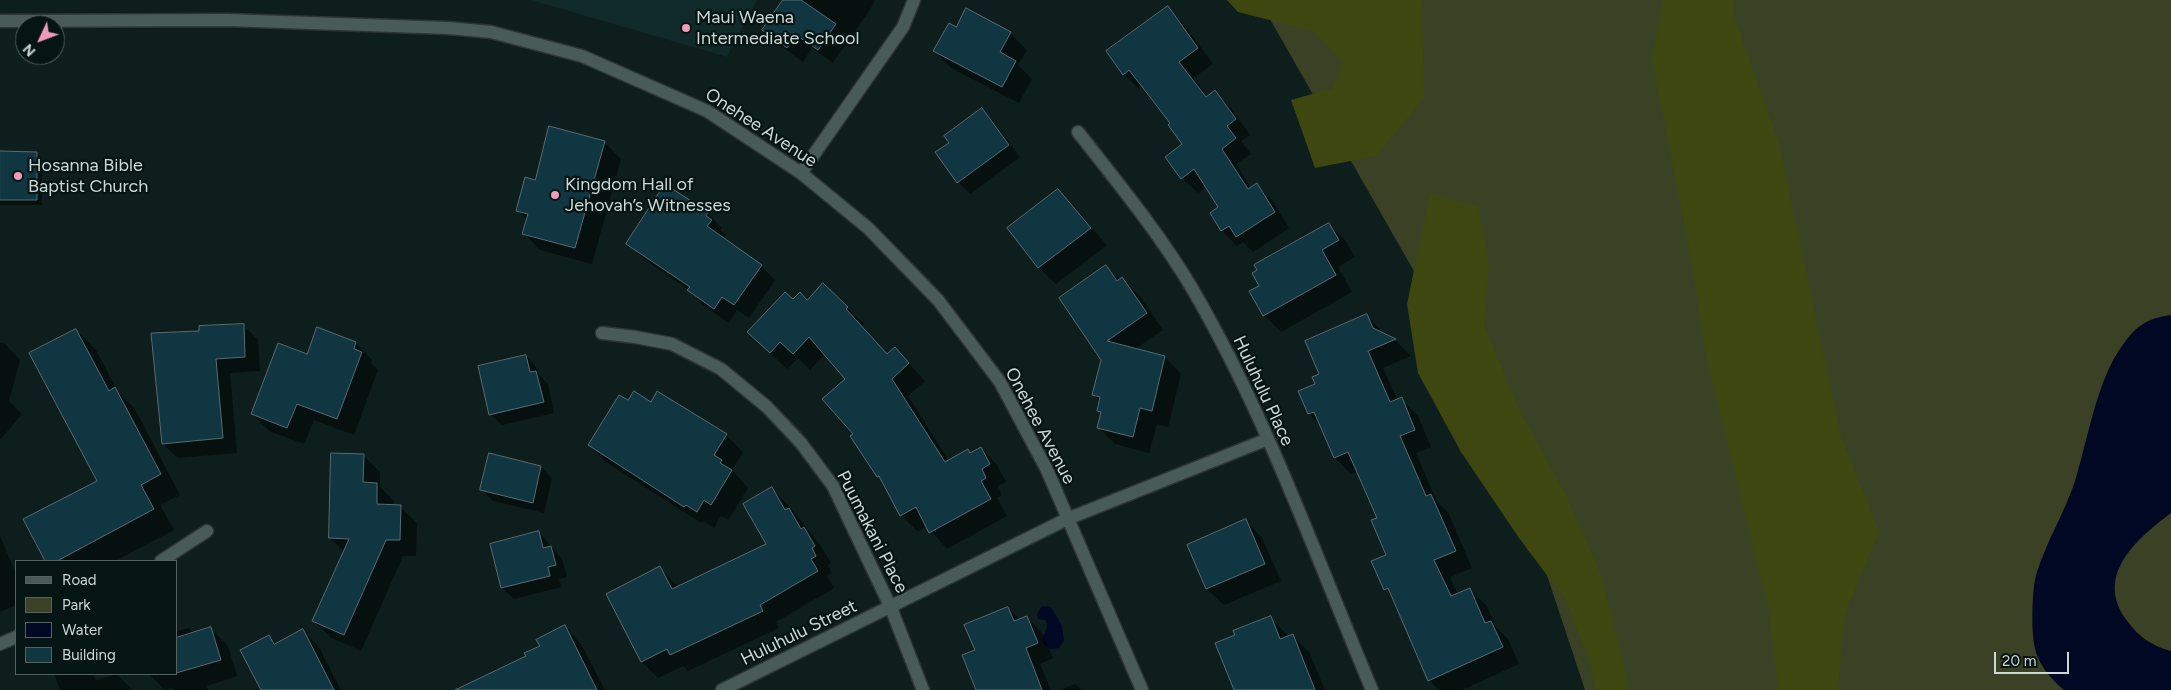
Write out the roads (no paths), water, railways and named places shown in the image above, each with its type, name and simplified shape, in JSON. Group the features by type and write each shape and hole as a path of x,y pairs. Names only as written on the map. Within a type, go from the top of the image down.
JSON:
{"street":[{"path":"802,173 903,27 914,0"},
{"name":"Onehee Avenue","path":"0,21 228,20 448,28 491,32 582,56 706,110 802,173 868,228 943,307 1000,382 1047,470 1142,690"},
{"name":"Huluhulu Place","path":"1078,132 1158,236 1193,290 1246,388 1372,690"},
{"name":"Puumakani Place","path":"602,333 635,336 672,344 721,369 767,406 802,443 833,486 891,608 923,690"},
{"name":"Huluhulu Street","path":"722,690 891,608 1067,519 1268,439"},
{"path":"162,560 206,531"},
{"path":"0,644 15,637"}],"water":[{"path":"2171,315 2171,513 2132,547 2117,575 2115,590 2118,606 2132,627 2152,644 2171,651 2171,690 2064,690 2044,669 2035,650 2032,607 2035,578 2075,481 2094,410 2113,360 2127,339 2143,324"},
{"path":"1042,606 1051,607 1062,626 1064,641 1059,648 1050,649 1043,642 1047,624 1045,620 1038,619 1037,614"}],"place":[{"name":"Maui Waena Intermediate School","path":"686,28"},
{"name":"Hosanna Bible Baptist Church","path":"18,176"},
{"name":"Kingdom Hall of Jehovah’s Witnesses","path":"555,195"}]}
